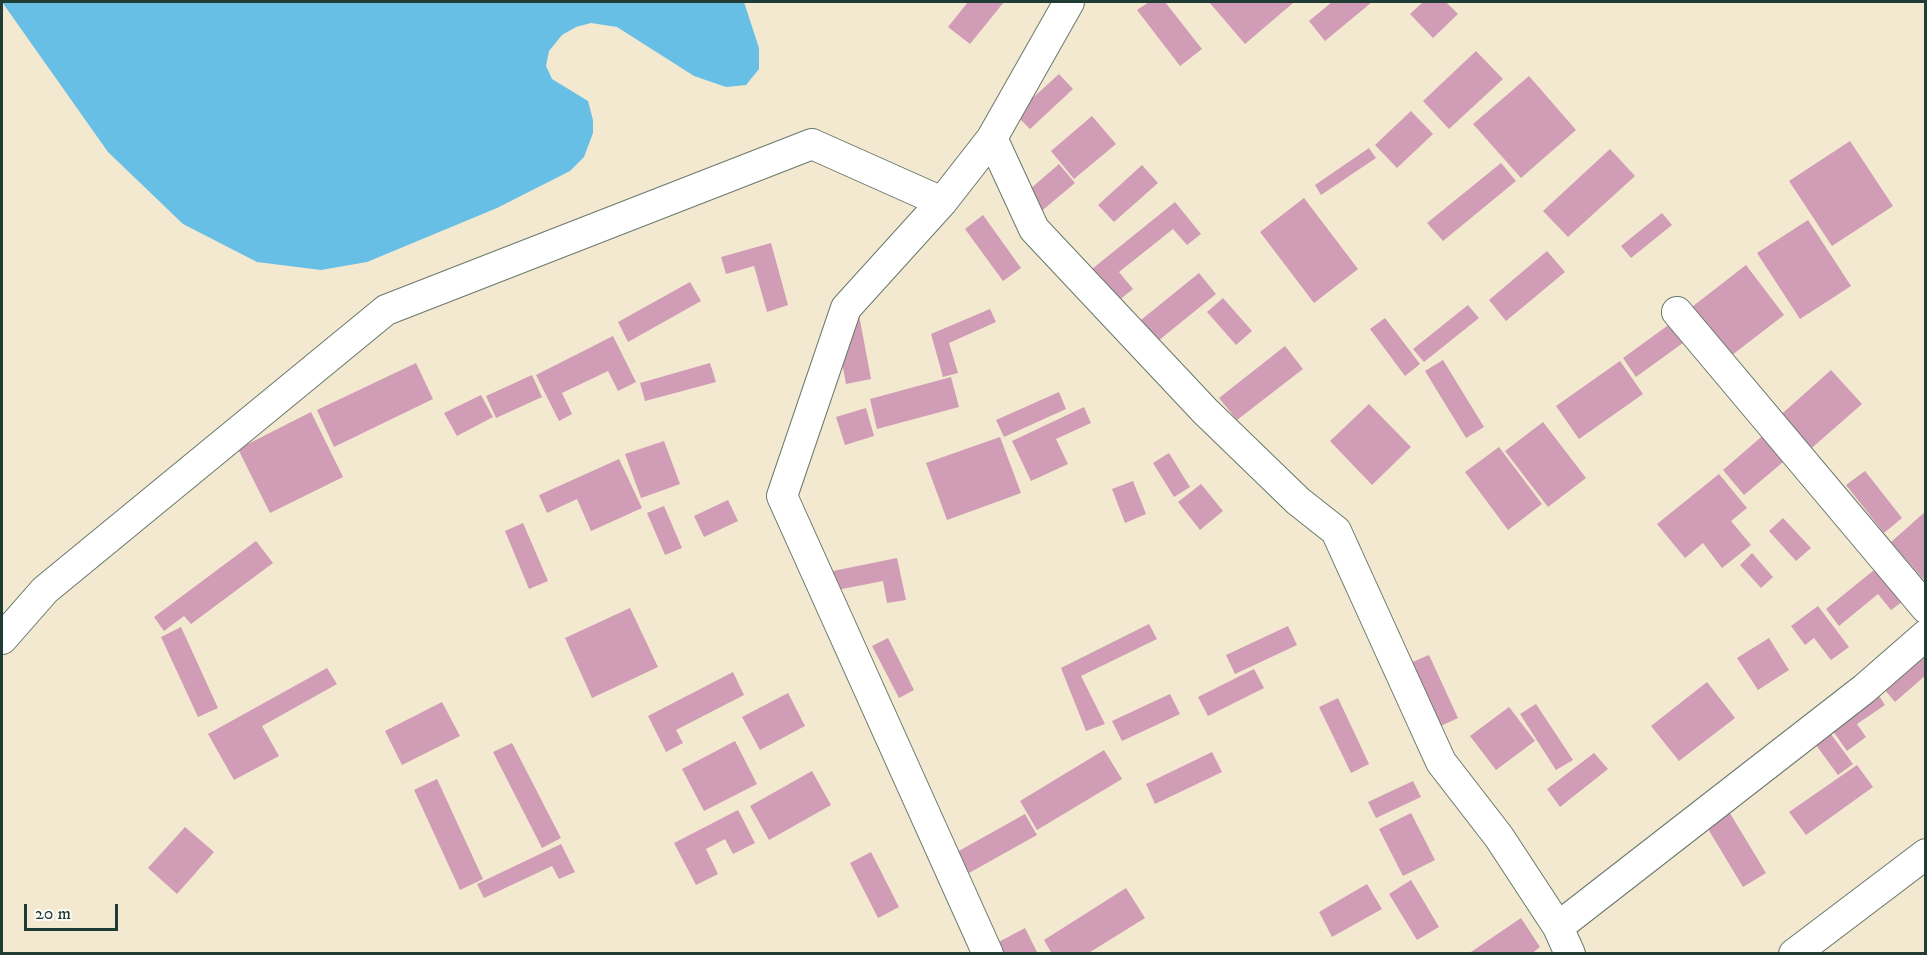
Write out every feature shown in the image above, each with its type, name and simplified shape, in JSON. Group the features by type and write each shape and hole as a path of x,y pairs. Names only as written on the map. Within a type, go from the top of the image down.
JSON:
{"street":[{"path":"988,954 782,496 846,308 942,202 992,138 1069,2"},
{"path":"992,138 1034,229 1205,411 1298,501 1336,531 1441,762 1499,837 1558,927 1570,954"},
{"path":"2,639 45,590 386,310 812,144 942,202"},
{"path":"1677,312 1926,608"},
{"path":"1558,927 1864,689 1926,635"},
{"path":"1794,954 1926,854"}],"water":[{"path":"2,2 744,2 759,48 759,69 746,85 726,87 694,76 617,27 591,23 576,27 562,35 549,51 546,66 552,79 588,101 593,120 593,133 584,157 570,171 497,208 367,262 321,270 257,262 183,224 108,152"}],"building":[{"path":"968,2 1004,2 970,44 948,27"},
{"path":"1149,2 1165,2 1202,49 1180,66 1137,10"},
{"path":"1209,2 1292,2 1293,3 1245,44"},
{"path":"1332,2 1372,2 1325,41 1309,21"},
{"path":"1423,2 1446,2 1458,14 1433,38 1410,14"},
{"path":"1476,51 1503,79 1449,129 1423,101"},
{"path":"1059,74 1073,89 1030,129 1015,114"},
{"path":"1529,76 1576,130 1521,178 1473,124"},
{"path":"1411,111 1433,134 1397,168 1375,145"},
{"path":"1092,116 1116,144 1074,179 1051,151"},
{"path":"1850,141 1893,206 1832,246 1789,181"},
{"path":"1369,148 1376,158 1321,195 1315,185"},
{"path":"1610,149 1635,176 1568,237 1543,211"},
{"path":"1501,163 1516,181 1443,241 1427,223"},
{"path":"1059,164 1075,183 1038,214 1022,196"},
{"path":"1142,165 1158,183 1114,222 1098,205"},
{"path":"1304,198 1358,269 1314,303 1260,232"},
{"path":"1175,202 1201,234 1187,245 1173,229 1119,272 1133,289 1118,301 1092,269"},
{"path":"1662,213 1672,225 1631,258 1621,246"},
{"path":"983,215 1021,268 1003,281 965,229"},
{"path":"1808,220 1851,286 1800,319 1757,253"},
{"path":"771,243 788,305 767,312 754,266 726,274 721,257"},
{"path":"1547,251 1565,272 1506,321 1489,300"},
{"path":"1746,265 1784,315 1727,359 1688,310"},
{"path":"1199,273 1216,294 1153,345 1136,324"},
{"path":"690,282 701,301 628,342 618,322"},
{"path":"1223,298 1252,331 1236,345 1207,312"},
{"path":"856,299 871,379 846,384 831,303"},
{"path":"1468,305 1479,318 1424,362 1413,349"},
{"path":"990,309 996,322 949,343 958,373 943,377 931,334"},
{"path":"1385,318 1420,364 1405,376 1370,329"},
{"path":"1674,321 1687,340 1636,377 1623,358"},
{"path":"613,336 636,382 618,391 608,371 562,393 572,414 559,421 536,375"},
{"path":"1285,346 1303,369 1237,420 1219,398"},
{"path":"1443,360 1484,427 1466,438 1425,371"},
{"path":"1620,361 1643,394 1579,439 1556,406"},
{"path":"416,363 433,399 334,447 317,410"},
{"path":"710,363 716,382 645,401 640,383"},
{"path":"1831,370 1862,404 1806,453 1775,420"},
{"path":"532,375 542,397 496,418 486,396"},
{"path":"951,377 959,407 877,429 870,399"},
{"path":"1059,392 1066,409 1004,437 996,420"},
{"path":"481,395 493,417 457,436 444,413"},
{"path":"1369,404 1411,447 1372,485 1330,441"},
{"path":"1084,407 1091,423 1056,439 1068,464 1031,481 1012,441"},
{"path":"866,408 874,436 845,445 836,417"},
{"path":"311,412 343,477 270,513 238,449"},
{"path":"1543,422 1586,478 1548,507 1505,451"},
{"path":"1767,432 1789,457 1744,495 1723,470"},
{"path":"1000,437 1021,493 947,520 926,463"},
{"path":"664,441 680,484 641,498 625,454"},
{"path":"1499,447 1542,504 1508,530 1465,472"},
{"path":"1169,453 1190,487 1174,497 1153,463"},
{"path":"619,459 642,508 591,531 577,499 547,513 539,495"},
{"path":"1865,471 1902,518 1884,533 1846,485"},
{"path":"1719,474 1747,508 1731,521 1751,545 1722,568 1703,543 1685,558 1657,524"},
{"path":"1133,481 1146,514 1125,523 1112,489"},
{"path":"1201,484 1223,511 1200,530 1178,502"},
{"path":"728,500 738,521 704,537 694,516"},
{"path":"664,506 682,548 665,555 647,513"},
{"path":"1926,511 1926,582 1891,542"},
{"path":"1783,518 1811,548 1796,561 1769,531"},
{"path":"523,523 548,581 529,589 505,531"},
{"path":"256,541 273,563 191,624 184,616 164,631 154,617"},
{"path":"1752,553 1773,577 1761,588 1740,565"},
{"path":"897,558 906,600 887,603 883,581 837,590 833,571"},
{"path":"1879,566 1906,599 1891,610 1878,594 1839,626 1826,609"},
{"path":"1818,606 1849,647 1831,660 1814,638 1805,645 1791,626"},
{"path":"630,608 658,667 592,698 565,638"},
{"path":"1149,624 1157,639 1081,676 1105,724 1086,731 1061,668"},
{"path":"1288,626 1297,645 1235,674 1226,655"},
{"path":"181,627 218,708 198,717 161,637"},
{"path":"888,638 914,690 899,698 872,646"},
{"path":"1769,638 1789,670 1758,690 1737,658"},
{"path":"1429,655 1458,718 1432,730 1403,666"},
{"path":"1926,655 1926,675 1895,702 1885,690"},
{"path":"327,668 337,684 262,726 279,756 234,780 208,734"},
{"path":"1254,669 1264,688 1208,716 1198,697"},
{"path":"733,672 744,695 676,730 683,743 666,752 648,716"},
{"path":"1707,682 1735,718 1679,761 1651,726"},
{"path":"1876,691 1885,705 1857,724 1866,737 1847,751 1828,724"},
{"path":"788,693 805,726 760,750 742,717"},
{"path":"1170,694 1180,714 1122,741 1112,721"},
{"path":"1338,698 1369,764 1351,773 1319,707"},
{"path":"442,702 460,736 402,765 385,731"},
{"path":"1536,704 1573,760 1556,770 1520,714"},
{"path":"1509,707 1535,741 1496,770 1470,736"},
{"path":"1825,726 1853,764 1838,775 1810,737"},
{"path":"735,741 757,784 704,811 682,769"},
{"path":"512,743 561,838 542,848 493,752"},
{"path":"1104,750 1122,779 1037,830 1020,801"},
{"path":"1212,752 1222,772 1155,804 1146,784"},
{"path":"1594,753 1608,769 1560,807 1547,789"},
{"path":"1857,765 1873,787 1806,835 1789,812"},
{"path":"812,771 831,805 769,840 750,806"},
{"path":"437,779 483,879 460,890 414,790"},
{"path":"1413,781 1421,797 1376,818 1368,802"},
{"path":"1725,805 1766,873 1743,887 1702,819"},
{"path":"738,810 755,843 733,854 725,839 706,849 718,874 696,885 674,843"},
{"path":"1411,813 1435,860 1403,876 1379,829"},
{"path":"1025,814 1037,835 969,873 957,852"},
{"path":"185,827 214,852 177,894 148,868"},
{"path":"561,844 575,872 559,879 552,866 484,898 477,884"},
{"path":"871,852 899,907 878,918 850,863"},
{"path":"1411,880 1439,927 1417,940 1389,894"},
{"path":"1367,884 1382,909 1332,937 1319,912"},
{"path":"1126,888 1145,918 1087,954 1052,954 1044,940"},
{"path":"1521,918 1540,947 1531,954 1468,954"},
{"path":"1025,928 1038,954 976,954"}]}
